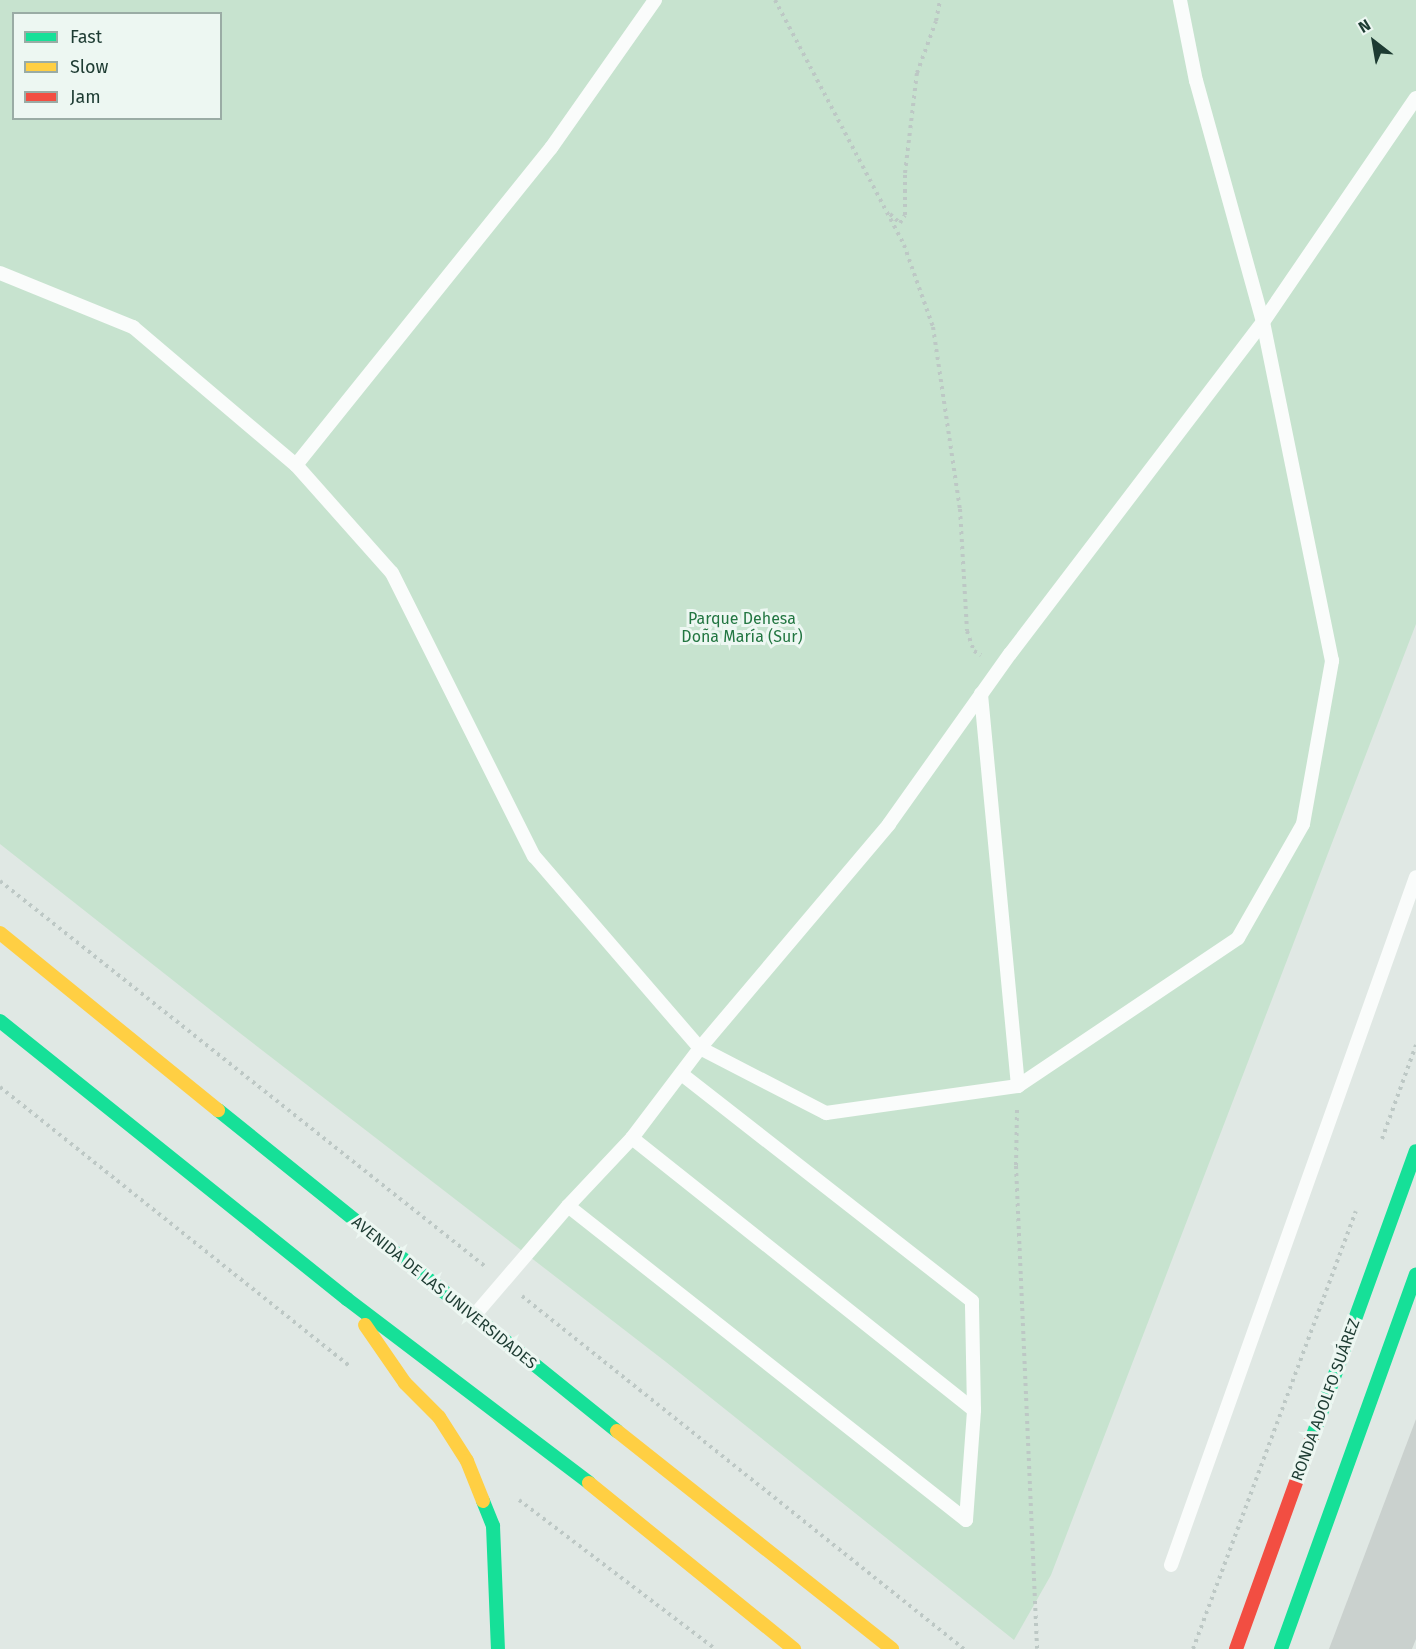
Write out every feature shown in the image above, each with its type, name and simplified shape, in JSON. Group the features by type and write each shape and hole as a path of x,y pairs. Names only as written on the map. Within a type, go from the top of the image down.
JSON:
{"main road":[{"name":"AVENIDA DE LAS UNIVERSIDADES","path":"0,933 473,1317 892,1649"},
{"path":"0,1021 347,1299 582,1477 794,1649"},
{"name":"RONDA ADOLFO SUÁREZ","path":"1236,1649 1416,1151"},
{"path":"1281,1649 1416,1275"},
{"path":"347,1299 405,1383 439,1418 467,1461 493,1526 498,1649"}],"lane":[{"path":"296,465 551,148 655,0"},
{"path":"0,273 133,327 296,465 392,573 534,856 700,1048 826,1113 1018,1086 1238,938 1303,824 1332,661 1263,322 1196,81 1180,0"},
{"path":"473,1317 568,1206 632,1138 700,1048 889,824 1010,654 1263,322 1416,98"},
{"path":"981,694 1018,1086"},
{"path":"1171,1565 1416,877"},
{"path":"568,1206 966,1520 974,1410 972,1301 681,1074"},
{"path":"632,1138 974,1410"}],"path":[{"path":"775,0 904,245 933,327 960,508 967,631 974,651 992,660 1010,654"},
{"path":"886,211 900,223 905,215 905,173 917,73 936,21 940,0"},
{"path":"0,881 964,1649"},
{"path":"1380,1145 1416,1046"},
{"path":"1018,1086 1016,1166 1038,1649"},
{"path":"1193,1649 1359,1200"}],"green space":[{"name":"Parque Dehesa Doña María (Sur)","path":"0,0 1416,0 1416,624 1051,1575 1014,1640 666,1362 236,1030 0,844"}],"building":[{"path":"1416,1419 1416,1639 1412,1649 1329,1649"}],"traffic: fast":[{"path":"0,1021 347,1299 589,1483"},
{"path":"218,1110 617,1431"},
{"path":"1312,1438 1416,1151"},
{"path":"1281,1649 1416,1275"},
{"path":"483,1501 493,1526 498,1649"}],"traffic: slow":[{"path":"0,933 218,1110"},
{"path":"365,1325 405,1383 439,1417 467,1461 483,1501"},
{"path":"617,1431 892,1649"},
{"path":"589,1483 794,1649"}],"traffic: jam":[{"path":"1236,1649 1312,1438"}]}
